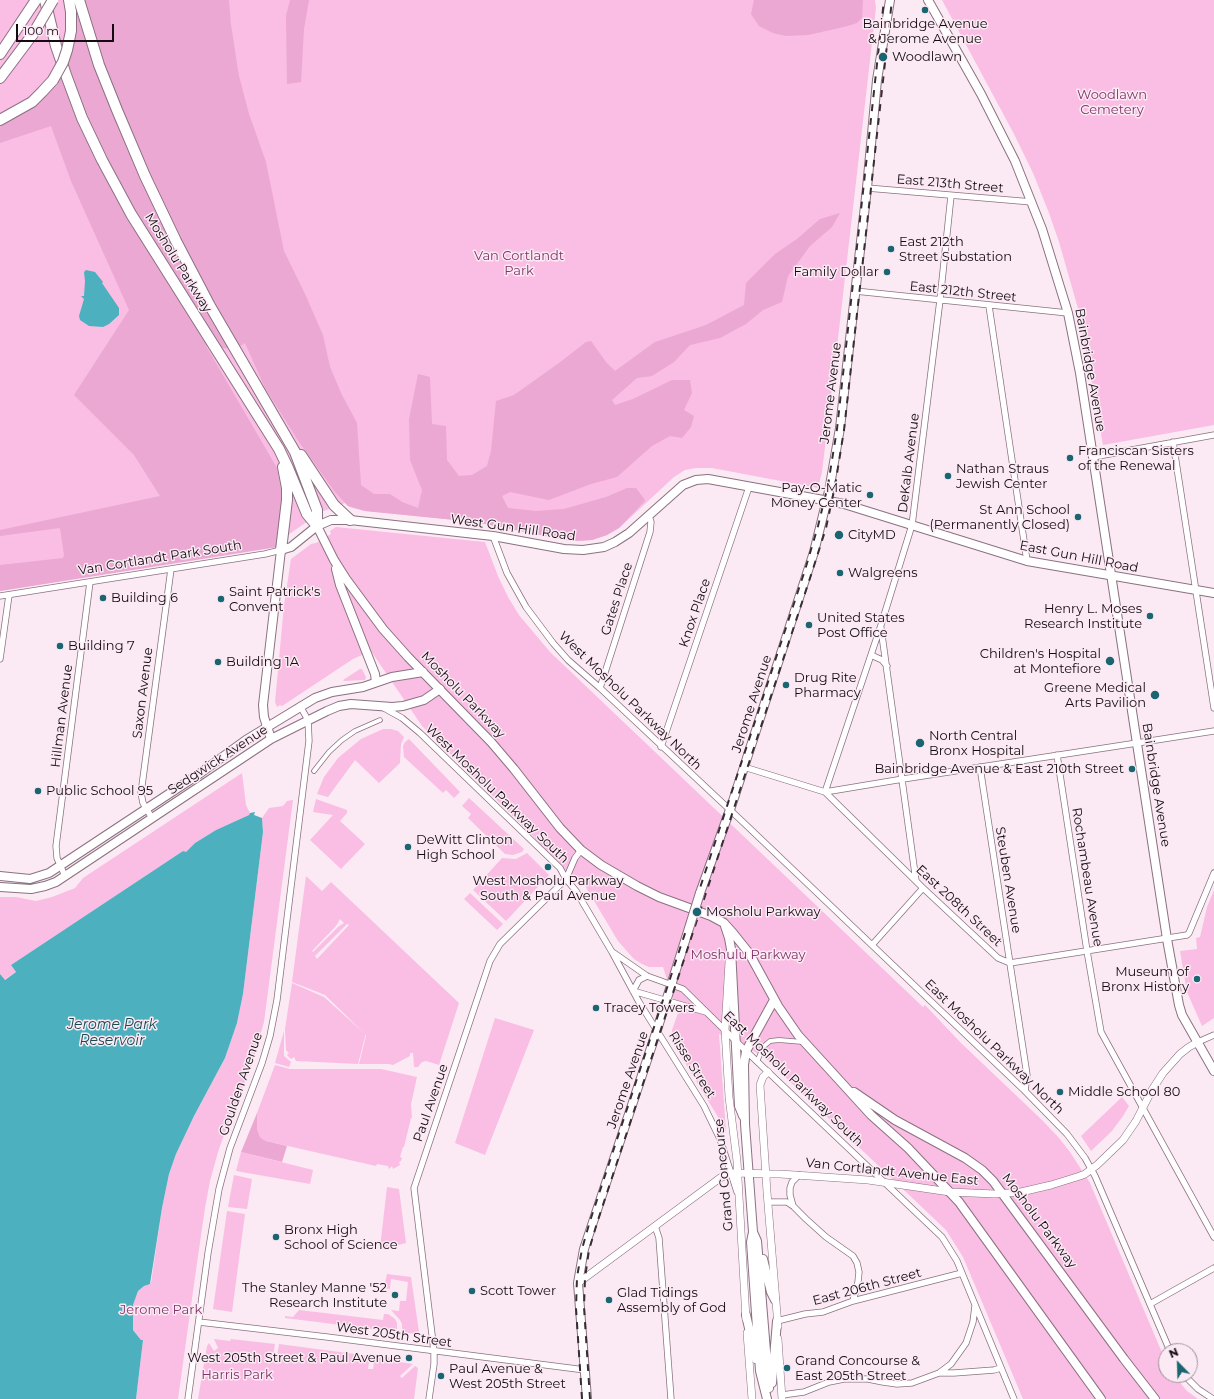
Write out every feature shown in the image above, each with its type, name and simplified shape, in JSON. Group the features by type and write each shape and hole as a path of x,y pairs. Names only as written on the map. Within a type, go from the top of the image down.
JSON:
{"highway":[{"path":"0,54 36,0"},
{"name":"Mosholu Parkway","path":"45,0 56,46 74,97 107,171 125,204 279,449 307,514 317,526"},
{"path":"0,78 33,34 53,0"},
{"path":"0,120 32,102 53,80 63,62 70,37 69,0"},
{"name":"Mosholu Parkway","path":"79,0 108,88 129,141 155,198 210,306 290,442 304,473 317,510 317,526"},
{"path":"290,442 302,456 334,505 350,520"},
{"path":"279,449 287,494 281,550"}],"main road":[{"name":"Jerome Avenue","path":"587,1399 578,1283 584,1249 672,984 700,893 744,768 814,552 827,500 840,428 867,188 877,80 890,0"},
{"name":"Bainbridge Avenue","path":"928,0 984,100 1015,161 1032,202 1051,256 1068,313 1080,373 1178,1005 1182,1015 1214,1071"},
{"name":"West Gun Hill Road","path":"317,526 327,521 339,519 493,536 564,549 583,550 604,547 625,536 680,487 692,481 712,480 827,500"},
{"name":"East Gun Hill Road","path":"827,500 1027,562 1214,593"},
{"name":"Van Cortlandt Park South","path":"281,550 291,547 317,526"},
{"name":"Mosholu Parkway","path":"317,526 334,560 346,579 383,629 502,755 560,828 581,850 601,865 637,886 665,899 711,916 724,923 744,945 774,1000 803,1042 871,1115 908,1148 950,1192 1100,1399"},
{"path":"271,739 263,705 281,550"},
{"path":"334,560 340,585 373,669 376,682"},
{"name":"Sedgwick Avenue","path":"0,876 24,879 35,878 49,873 203,772 267,726 321,695 362,687 392,677 422,672"},
{"name":"Sedgwick Avenue","path":"0,887 19,889 50,885 271,739 333,708 344,705 359,704 397,706 414,703 428,698 440,689"},
{"name":"Grand Concourse","path":"724,923 731,950 739,1106 745,1124"},
{"name":"Grand Concourse","path":"767,1399 760,1371 751,1242 753,1232 745,1124 744,1065 746,1052 774,1000"},
{"name":"Mosholu Parkway","path":"845,1086 895,1120 936,1141 974,1164 994,1180 1124,1359 1155,1399"},
{"name":"Grand Concourse","path":"753,1232 757,1242 768,1387 767,1399"},
{"path":"757,1242 771,1292 775,1300"},
{"path":"746,1316 760,1371"},
{"path":"767,1399 772,1387 777,1321"}],"street":[{"name":"East 213th Street","path":"867,188 1032,202"},
{"name":"DeKalb Avenue","path":"825,792 881,626 912,526 940,300 951,196"},
{"name":"East 212th Street","path":"855,291 1068,313"},
{"path":"989,306 1027,562"},
{"path":"1093,457 1214,435"},
{"path":"1173,442 1214,708"},
{"name":"Knox Place","path":"661,747 749,486"},
{"name":"Gates Place","path":"600,688 650,532 651,522 649,516"},
{"name":"West Mosholu Parkway North","path":"493,536 510,579 526,607 538,625 568,660 600,688 730,811"},
{"name":"Van Cortlandt Park South","path":"0,596 265,554 281,550"},
{"name":"Saxon Avenue","path":"152,818 143,803 141,793 171,569"},
{"name":"Hillman Avenue","path":"65,876 57,855 56,843 90,582"},
{"path":"0,659 8,594"},
{"path":"881,626 916,881"},
{"path":"871,655 882,660 887,666"},
{"name":"Goulden Avenue","path":"188,1399 213,1219 222,1176 235,1134 262,1063 275,1015 309,746 308,720 300,706"},
{"name":"West Mosholu Parkway South","path":"380,706 402,718 417,731 560,868 566,879 576,891 657,1030"},
{"path":"314,771 329,752 342,740 355,731 380,720"},
{"path":"825,792 1057,755 1137,744 1214,730"},
{"name":"Rochambeau Avenue","path":"1057,755 1101,1032 1214,1237"},
{"name":"Steuben Avenue","path":"980,767 1027,1074 1025,1091"},
{"name":"East 208th Street","path":"744,768 825,792 923,888 998,958 1010,963"},
{"name":"East Mosholu Parkway North","path":"730,811 1025,1091 1067,1134 1092,1169 1167,1343"},
{"name":"Paul Avenue","path":"429,1399 434,1364 434,1351 414,1188 490,961 500,944 566,879 575,858 581,850"},
{"path":"1010,963 1184,936 1189,933 1214,873"},
{"path":"872,945 923,888"},
{"name":"Grand Concourse","path":"731,950 725,1030 735,1173 740,1202 752,1399"},
{"name":"West Mosholu Parkway South","path":"612,952 646,976 672,984"},
{"path":"646,976 639,980 633,991 666,1001"},
{"name":"East Mosholu Parkway South","path":"672,984 683,989 746,1052 942,1237 955,1255 1014,1399"},
{"name":"East Mosholu Parkway South","path":"666,1001 708,1013"},
{"name":"Risse Street","path":"657,1030 704,1106 735,1173"},
{"path":"1198,1042 1214,1035"},
{"path":"757,1062 763,1047 770,1041 779,1040 803,1042"},
{"name":"Van Cortlandt Avenue East","path":"578,1283 720,1178 735,1173 799,1175 868,1180 950,1192 1004,1194 1021,1192 1080,1176 1092,1169 1123,1140 1143,1109 1157,1081 1185,1050 1198,1042"},
{"path":"768,1072 763,1077 760,1085 782,1397 804,1392 844,1378 868,1379 897,1384 926,1379 939,1373 951,1364 966,1343 973,1322 975,1306"},
{"path":"793,1206 790,1188 792,1182 799,1175"},
{"path":"768,1202 787,1202 817,1230 846,1250 855,1259 859,1272 854,1301"},
{"path":"655,1226 659,1238 671,1399"},
{"path":"1150,1304 1214,1268"},
{"name":"East 206th Street","path":"777,1321 805,1314 823,1312 854,1301 962,1273"},
{"name":"West 205th Street","path":"199,1322 585,1370"},
{"path":"939,1373 994,1370 1001,1368"},
{"path":"1192,1383 1213,1399"}],"green space":[{"name":"Van Cortlandt Park","path":"0,0 875,0 876,8 840,321 822,472 818,488 712,468 685,470 674,477 619,528 607,535 592,540 581,541 571,541 475,522 365,511 348,506 345,503 321,512 288,535 277,547 0,591"},
{"name":"Woodlawn Cemetery","path":"942,0 1214,0 1214,425 1103,445 1079,312 1049,213 1033,173 1014,134"},
{"name":"Moshulu Parkway","path":"336,527 485,542 508,597 519,615 550,652 923,1007 925,1005 961,1043 1059,1138 1090,1183 1158,1343 1158,1383 1180,1383 1187,1391 1198,1399 1023,1399 963,1257 946,1230 763,1056 719,1034 726,1131 724,1133 718,1117 672,1041 672,1030 678,1013 663,967 649,967 634,959 618,941 584,884 559,865 536,843 535,838 422,726 371,651 353,659 282,706 280,705 277,707 275,702 284,605 291,559 311,544 316,543 331,534 330,531"},
{"path":"362,669 366,677 365,680 343,680"},
{"path":"383,729 398,731 404,737 401,744 400,763 379,783 355,760 328,797 317,794 324,777 338,758 361,739"},
{"path":"409,739 460,792 454,798 446,790 443,793 404,757 403,746"},
{"path":"242,773 246,805 250,813 249,815 216,830 195,843 186,853 183,851 11,965 16,972 4,980 0,974 0,897 16,897 36,901 52,897 75,888 83,878"},
{"path":"469,798 524,849 522,852 513,855 505,854 468,818 471,814 462,806"},
{"path":"316,799 347,810 347,813 340,821 365,844 341,869 310,840 333,815 313,812"},
{"name":"Jerome Park","path":"293,800 264,1022 252,1064 230,1118 210,1181 178,1399 136,1399 143,1340 141,1340 133,1330 133,1305 138,1291 151,1283 162,1208 169,1174 176,1154 194,1116 225,1058 237,1023 243,994 263,832 262,818 269,808 283,806 287,801"},
{"path":"527,853 549,875 506,921 473,890 502,858 516,859"},
{"path":"306,876 322,891 331,882 459,1003 439,1065 426,1061 422,1062 418,1067 414,1067 413,1053 410,1053 410,1056 393,1065 359,1064 366,1036 365,1034 325,995 292,982","holes":["340,919 344,923 313,952 312,951 336,926","347,924 349,925 317,959 315,956"]},
{"path":"1214,890 1214,1018 1202,1026 1187,992 1180,951 1197,949 1196,938 1200,937 1207,907"},
{"path":"470,893 503,924 497,930 464,899"},
{"path":"292,983 324,997 365,1034 358,1064 296,1061 294,1057 291,1059 287,1055 289,1053 286,1050 285,1029"},
{"path":"495,1018 534,1030 485,1155 455,1143"},
{"path":"284,1031 284,1056 291,1062 289,1067 275,1063"},
{"path":"275,1065 290,1069 381,1069 417,1077 411,1104 412,1118 400,1157 402,1158 399,1162 400,1165 393,1169 392,1166 389,1169 388,1166 377,1164 376,1166 266,1141 260,1137 257,1129 257,1113"},
{"path":"1122,1097 1129,1106 1112,1131 1091,1151 1081,1136"},
{"path":"241,1152 313,1170 310,1184 236,1171"},
{"path":"234,1175 252,1179 247,1209 228,1207"},
{"path":"387,1187 399,1189 406,1243 380,1248"},
{"path":"227,1211 245,1214 232,1312 213,1309"},
{"path":"387,1274 411,1277 419,1332 416,1334 402,1332 402,1324 400,1320 391,1310 399,1311 400,1301 406,1301 408,1282 391,1279 390,1289 384,1288"},
{"path":"299,1310 383,1320 384,1314 388,1314 395,1319 397,1323 397,1332 285,1318 285,1316 293,1317"},
{"name":"Harris Park","path":"214,1339 230,1341 231,1339 275,1344 273,1356 277,1357 279,1344 370,1356 368,1369 373,1369 375,1356 394,1358 393,1361 413,1364 400,1376 402,1378 415,1366 418,1368 414,1399 198,1399 207,1346 209,1343 214,1351 218,1348"}],"shaded area":[{"path":"75,0 229,0 231,25 239,76 249,114 266,162 284,251 323,335 330,367 342,395 357,423 361,485 374,494 390,494 402,502 418,508 422,490 410,460 409,419 418,374 430,377 432,424 446,426 447,460 459,476 472,475 487,466 491,451 496,401 514,395 586,342 591,341 606,362 615,371 655,342 706,325 744,305 746,283 775,254 797,239 820,219 840,213 832,227 810,246 788,276 782,302 763,310 746,324 720,338 690,345 674,362 652,376 637,378 612,400 615,405 633,399 672,380 690,380 692,393 684,410 694,416 691,427 682,438 670,436 652,446 617,477 591,484 549,500 510,492 502,496 508,508 536,511 564,509 606,497 627,488 636,488 645,500 644,502 619,528 607,535 592,540 571,541 475,522 365,511 348,506 335,492 299,442 265,388 245,343 235,349 206,346 277,468 282,493 277,547 0,591 0,565 63,558 64,555 60,528 0,536 0,530 160,496 134,455 74,395 129,310 71,181 51,126 0,143 0,123 34,105 57,85"},
{"path":"290,0 309,0 304,29 301,82 287,84 286,16"},
{"path":"754,0 863,0 862,18 857,23 844,27 808,35 786,36 773,33 759,26 751,14"},
{"path":"257,1113 257,1129 260,1137 266,1141 287,1146 282,1162 241,1152"}],"water":[{"path":"86,270 95,272 119,308 119,315 103,327 89,326 80,320 79,316 84,299 81,296 84,296 84,272"},
{"name":"Jerome Park Reservoir","path":"255,812 254,815 262,818 263,832 243,994 237,1023 225,1058 194,1116 176,1154 169,1174 162,1208 150,1284 144,1286 138,1291 133,1305 133,1330 141,1340 143,1340 136,1399 0,1399 0,974 5,980 16,972 11,965 183,851 186,852 195,843 216,830"}],"railway":[{"path":"582,1399 576,1308 577,1277 582,1249 805,570 828,485 837,429 884,0"},
{"path":"590,1399 584,1307 585,1278 589,1250 826,528 835,486 844,430 892,0"}],"place":[{"name":"Bainbridge Avenue & Jerome Avenue","path":"925,10"},
{"name":"Woodlawn","path":"883,57"},
{"name":"East 212th Street Substation","path":"891,249"},
{"name":"Family Dollar","path":"887,272"},
{"name":"Franciscan Sisters of the Renewal","path":"1070,458"},
{"name":"Nathan Straus Jewish Center","path":"948,476"},
{"name":"Pay-O-Matic Money Center","path":"870,495"},
{"name":"St Ann School (Permanently Closed)","path":"1078,517"},
{"name":"CityMD","path":"839,535"},
{"name":"Walgreens","path":"840,573"},
{"name":"Building 6","path":"103,598"},
{"name":"Saint Patrick's Convent","path":"221,599"},
{"name":"Henry L. Moses Research Institute","path":"1150,616"},
{"name":"United States Post Office","path":"809,625"},
{"name":"Building 7","path":"60,646"},
{"name":"Children's Hospital at Montefiore","path":"1110,661"},
{"name":"Building 1A","path":"218,662"},
{"name":"Drug Rite Pharmacy","path":"786,685"},
{"name":"Greene Medical Arts Pavilion","path":"1155,695"},
{"name":"North Central Bronx Hospital","path":"920,743"},
{"name":"Bainbridge Avenue & East 210th Street","path":"1132,769"},
{"name":"Public School 95","path":"38,791"},
{"name":"DeWitt Clinton High School","path":"408,847"},
{"name":"West Mosholu Parkway South & Paul Avenue","path":"548,867"},
{"name":"Mosholu Parkway","path":"697,912"},
{"name":"Museum of Bronx History","path":"1197,979"},
{"name":"Tracey Towers","path":"596,1008"},
{"name":"Middle School 80","path":"1060,1092"},
{"name":"Bronx High School of Science","path":"276,1237"},
{"name":"Scott Tower","path":"472,1291"},
{"name":"The Stanley Manne '52 Research Institute","path":"395,1295"},
{"name":"Glad Tidings Assembly of God","path":"609,1300"},
{"name":"West 205th Street & Paul Avenue","path":"409,1358"},
{"name":"Grand Concourse & East 205th Street","path":"787,1368"},
{"name":"Paul Avenue & West 205th Street","path":"441,1376"}]}
